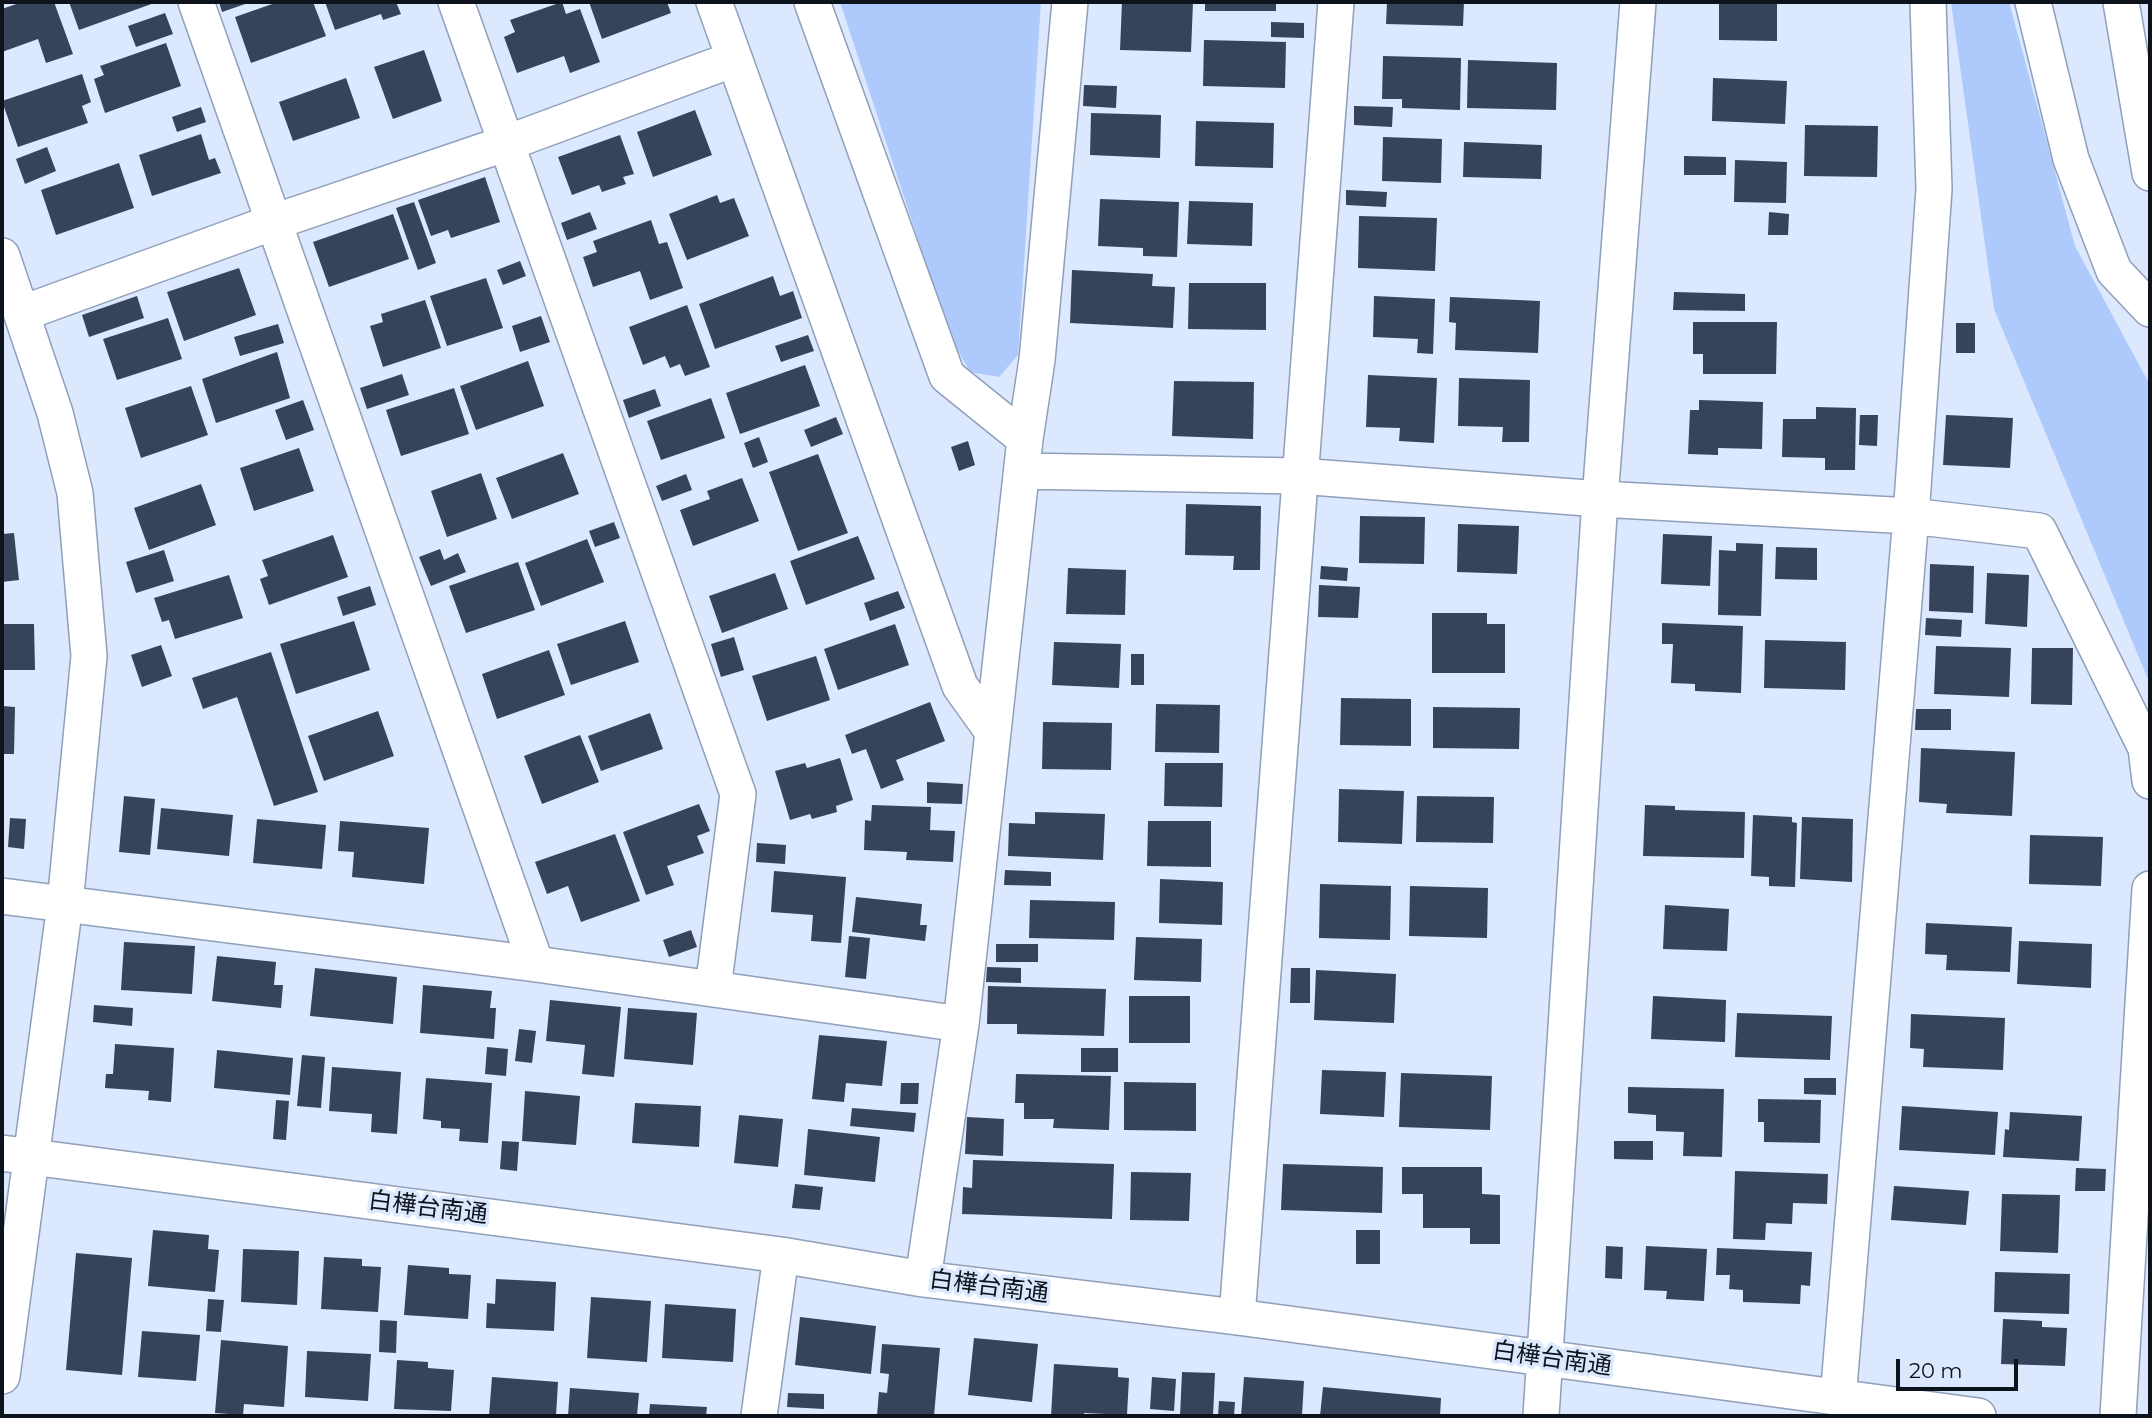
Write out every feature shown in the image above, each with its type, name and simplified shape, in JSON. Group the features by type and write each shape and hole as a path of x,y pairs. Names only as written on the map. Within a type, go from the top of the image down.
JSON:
{"street":[{"path":"196,2 536,964"},
{"path":"456,2 738,794 713,989"},
{"path":"714,2 960,686 993,732"},
{"path":"812,2 947,376 1024,455 1600,499 1911,516 2039,531 2146,748 2150,781"},
{"path":"923,1279 961,1024 1024,455 1037,360 1070,2"},
{"path":"1237,1317 1336,2"},
{"path":"1541,1416 1600,499 1638,2"},
{"path":"1838,1399 1911,516 1934,189 1928,2"},
{"path":"2034,2 2071,159 2114,271 2150,309"},
{"path":"2121,2 2150,173"},
{"path":"23,313 274,222 507,143 734,59"},
{"path":"2,256 55,413 75,493 89,656 65,904 16,1155 2,1376"},
{"path":"2118,1416 2150,889"},
{"path":"2,895 536,964 961,1024"},
{"name":"白樺台南通","path":"16,1155 781,1255 923,1279 1237,1317 1978,1416"},
{"path":"759,1416 781,1255"}],"shaded area":[{"path":"840,2 1041,2 1018,355 999,377 970,372 950,337"},
{"path":"1951,2 2009,2 2075,246 2150,385 2150,684 1994,309"}],"building":[{"path":"22,2 54,2 73,54 46,63 38,39 2,52 2,9"},
{"path":"69,2 157,2 79,30"},
{"path":"219,2 251,2 222,12"},
{"path":"278,2 313,2 326,36 251,63 235,17"},
{"path":"325,2 396,2 401,14 383,20 381,14 335,30"},
{"path":"562,2 566,14 580,9 600,62 570,73 564,56 517,73 504,37 515,32 510,20"},
{"path":"589,2 667,2 671,13 602,39"},
{"path":"1122,2 1193,2 1191,52 1120,50"},
{"path":"1205,2 1276,2 1276,11 1205,11"},
{"path":"1387,2 1464,2 1463,26 1386,24"},
{"path":"1719,2 1777,2 1777,41 1719,40"},
{"path":"165,13 173,34 136,47 128,26"},
{"path":"1271,22 1304,23 1304,38 1271,37"},
{"path":"1204,40 1286,42 1285,88 1203,86"},
{"path":"166,43 181,86 105,113 94,79 104,75 100,66"},
{"path":"424,50 442,101 393,119 374,67"},
{"path":"1383,56 1461,58 1460,110 1402,108 1402,99 1382,99"},
{"path":"1468,60 1557,63 1556,110 1467,108"},
{"path":"82,74 91,102 82,106 88,123 18,147 2,101"},
{"path":"346,78 360,118 293,141 279,102"},
{"path":"1713,78 1787,81 1785,124 1712,121"},
{"path":"1084,85 1117,86 1116,108 1083,106"},
{"path":"1354,106 1393,107 1392,127 1354,125"},
{"path":"201,107 206,122 177,132 172,117"},
{"path":"695,110 712,155 653,177 637,132"},
{"path":"1091,113 1161,115 1160,158 1090,155"},
{"path":"1196,121 1274,123 1273,168 1195,166"},
{"path":"1805,125 1878,126 1877,177 1804,176"},
{"path":"201,134 209,160 215,158 221,173 152,196 139,155"},
{"path":"620,135 634,174 623,177 626,184 602,192 599,185 572,195 558,157"},
{"path":"1383,137 1442,139 1441,183 1382,181"},
{"path":"1464,142 1542,145 1541,179 1463,177"},
{"path":"47,147 56,171 25,184 16,159"},
{"path":"1684,156 1726,157 1726,175 1684,175"},
{"path":"1735,160 1787,162 1786,203 1734,202"},
{"path":"119,163 134,208 56,235 41,190"},
{"path":"485,177 500,222 451,238 448,230 431,236 418,200"},
{"path":"1346,190 1387,192 1386,207 1346,205"},
{"path":"717,195 720,203 734,198 749,236 687,260 669,214"},
{"path":"1100,199 1179,202 1177,257 1143,256 1143,248 1098,246"},
{"path":"1189,201 1253,203 1252,246 1187,244"},
{"path":"414,202 436,263 418,270 396,208"},
{"path":"590,212 597,229 567,240 561,223"},
{"path":"1769,212 1789,214 1788,235 1768,235"},
{"path":"393,214 409,259 329,287 313,242"},
{"path":"1359,216 1437,218 1435,271 1358,268"},
{"path":"651,220 659,244 667,242 683,288 650,300 640,271 593,287 583,257 597,252 593,241"},
{"path":"520,261 526,276 503,285 497,270"},
{"path":"239,268 256,315 184,341 167,292"},
{"path":"1072,270 1153,274 1152,286 1175,287 1173,328 1070,323"},
{"path":"773,276 780,296 793,291 802,318 715,349 699,304"},
{"path":"486,278 503,328 447,346 430,296"},
{"path":"1189,283 1266,283 1266,330 1188,329"},
{"path":"1674,292 1745,294 1745,311 1673,310"},
{"path":"137,296 144,318 89,337 82,315"},
{"path":"1374,296 1435,299 1433,354 1417,353 1418,339 1373,337"},
{"path":"1450,297 1540,301 1538,353 1455,350 1456,323 1449,322"},
{"path":"425,300 441,348 383,367 370,326 383,322 381,314"},
{"path":"687,305 710,367 685,376 680,364 670,368 665,356 643,365 629,327"},
{"path":"541,316 550,342 520,352 512,326"},
{"path":"168,318 182,359 117,380 103,339"},
{"path":"1693,322 1777,322 1776,374 1703,374 1703,354 1693,354"},
{"path":"1956,323 1975,323 1975,353 1956,353"},
{"path":"278,324 284,343 240,356 234,337"},
{"path":"808,335 814,351 781,362 775,346"},
{"path":"277,352 290,398 216,423 202,379"},
{"path":"528,361 544,406 476,430 460,386"},
{"path":"805,365 820,406 740,434 726,393"},
{"path":"402,374 409,395 367,409 360,388"},
{"path":"1368,375 1437,378 1434,443 1399,441 1400,428 1366,427"},
{"path":"1459,378 1530,380 1529,442 1502,442 1503,427 1458,426"},
{"path":"1174,381 1254,382 1253,439 1172,436"},
{"path":"191,386 208,435 141,458 125,408"},
{"path":"454,388 469,434 401,456 386,410"},
{"path":"655,389 661,406 629,418 623,400"},
{"path":"711,398 725,438 661,460 647,421"},
{"path":"303,400 314,430 286,440 275,410"},
{"path":"1699,400 1763,402 1762,449 1718,448 1718,455 1688,454 1690,410 1699,410"},
{"path":"1816,407 1856,408 1855,470 1825,470 1825,458 1782,457 1783,419 1816,419"},
{"path":"1860,415 1878,415 1877,446 1859,445"},
{"path":"1946,415 2013,418 2010,468 1943,465"},
{"path":"836,417 843,434 811,447 804,430"},
{"path":"759,437 768,462 753,468 744,443"},
{"path":"968,441 975,465 959,471 951,447"},
{"path":"299,448 314,491 254,511 240,468"},
{"path":"563,453 579,494 512,519 496,478"},
{"path":"818,454 848,533 798,551 769,472"},
{"path":"481,473 497,519 447,537 431,491"},
{"path":"686,474 692,490 662,501 656,486"},
{"path":"742,478 759,521 693,546 680,510 710,499 707,491"},
{"path":"201,484 216,525 149,550 134,508"},
{"path":"1186,504 1261,506 1260,570 1233,570 1234,556 1185,555"},
{"path":"1360,516 1425,517 1424,564 1359,563"},
{"path":"614,522 620,538 595,547 589,531"},
{"path":"1458,524 1519,526 1517,574 1457,572"},
{"path":"14,533 19,580 2,582 2,534"},
{"path":"1663,534 1712,536 1710,586 1661,584"},
{"path":"333,535 348,577 269,605 260,579 268,576 262,560"},
{"path":"858,536 875,579 806,605 790,561"},
{"path":"587,539 604,582 541,606 525,563"},
{"path":"1736,543 1763,544 1761,616 1718,615 1719,550 1736,551"},
{"path":"1776,547 1817,548 1817,580 1775,579"},
{"path":"440,549 444,560 458,553 466,572 431,586 419,557"},
{"path":"164,550 174,581 136,593 126,562"},
{"path":"518,562 535,610 466,633 449,586"},
{"path":"1930,564 1974,566 1973,613 1929,611"},
{"path":"1321,566 1348,568 1347,581 1320,579"},
{"path":"1068,568 1126,570 1125,615 1066,614"},
{"path":"775,573 788,609 722,633 709,596"},
{"path":"1987,573 2029,575 2027,627 1985,624"},
{"path":"229,575 243,618 175,639 169,620 162,622 154,598"},
{"path":"1319,585 1360,587 1358,618 1318,617"},
{"path":"370,586 376,605 343,616 337,597"},
{"path":"898,591 905,608 870,621 864,603"},
{"path":"1432,613 1487,613 1487,624 1505,624 1505,673 1432,673"},
{"path":"1926,618 1962,620 1961,637 1925,635"},
{"path":"354,621 370,670 296,694 280,644"},
{"path":"625,621 639,662 571,685 557,644"},
{"path":"1662,623 1743,626 1741,693 1695,691 1695,684 1671,683 1673,644 1662,644"},
{"path":"2,624 34,624 35,670 2,670"},
{"path":"895,624 909,665 838,690 824,649"},
{"path":"734,637 744,670 721,677 711,644"},
{"path":"1765,640 1846,642 1845,690 1764,688"},
{"path":"1054,642 1121,644 1119,688 1052,685"},
{"path":"161,645 172,676 142,687 131,655"},
{"path":"1936,646 2011,648 2009,697 1934,694"},
{"path":"2032,648 2073,648 2072,705 2031,704"},
{"path":"549,650 565,695 497,719 482,674"},
{"path":"271,652 318,792 274,806 237,697 203,709 192,678"},
{"path":"1131,654 1144,654 1144,685 1131,685"},
{"path":"816,656 830,700 767,721 752,676"},
{"path":"1341,698 1411,699 1411,746 1340,745"},
{"path":"930,702 945,741 896,760 904,780 881,789 866,749 852,754 845,735"},
{"path":"1156,704 1220,705 1219,753 1155,752"},
{"path":"2,706 15,707 14,754 2,754"},
{"path":"1433,707 1520,708 1519,749 1433,748"},
{"path":"1916,709 1951,709 1951,730 1915,730"},
{"path":"378,711 394,756 324,781 308,736"},
{"path":"650,713 663,749 601,771 588,736"},
{"path":"1043,722 1112,723 1111,770 1042,769"},
{"path":"580,735 599,782 542,804 524,756"},
{"path":"1921,748 2015,752 2012,816 1946,813 1947,804 1919,802"},
{"path":"840,758 853,800 836,806 837,812 812,819 810,814 790,820 775,771 805,763 807,768"},
{"path":"1165,763 1223,763 1222,807 1164,806"},
{"path":"927,782 963,784 962,804 927,803"},
{"path":"1339,789 1404,791 1402,844 1338,842"},
{"path":"124,796 155,799 150,855 119,852"},
{"path":"1417,796 1494,797 1493,843 1416,842"},
{"path":"699,804 710,831 697,836 704,853 667,866 674,885 646,895 623,832"},
{"path":"872,805 931,807 930,830 955,831 953,862 906,860 907,852 864,850 865,820 871,821"},
{"path":"1645,805 1675,806 1675,810 1745,812 1744,858 1643,856"},
{"path":"161,808 233,815 229,856 157,849"},
{"path":"1035,812 1105,814 1103,860 1008,856 1009,823 1035,824"},
{"path":"1753,815 1792,817 1792,822 1797,823 1795,887 1769,886 1769,877 1751,876"},
{"path":"1802,817 1853,819 1852,882 1800,879"},
{"path":"10,818 26,819 24,849 8,847"},
{"path":"257,819 326,825 322,869 253,863"},
{"path":"340,821 429,828 424,884 352,877 354,852 338,851"},
{"path":"1148,821 1211,821 1211,867 1147,866"},
{"path":"615,834 640,901 581,922 568,886 547,894 535,862"},
{"path":"2030,835 2103,837 2101,886 2029,884"},
{"path":"757,843 786,845 785,864 756,862"},
{"path":"1005,870 1051,872 1051,886 1004,885"},
{"path":"774,871 846,877 841,943 811,941 813,915 771,912"},
{"path":"1160,879 1223,882 1222,925 1159,923"},
{"path":"1320,884 1391,886 1390,940 1319,938"},
{"path":"1410,886 1488,888 1487,938 1409,936"},
{"path":"856,897 922,904 920,925 927,925 925,941 852,932"},
{"path":"1030,900 1115,902 1114,940 1029,938"},
{"path":"1665,905 1729,909 1727,951 1663,949"},
{"path":"1926,923 2012,927 2010,972 1946,970 1947,955 1925,954"},
{"path":"691,930 697,947 669,957 663,940"},
{"path":"849,936 870,938 866,979 845,977"},
{"path":"1136,937 1202,939 1201,982 1134,980"},
{"path":"2019,941 2092,944 2091,988 2017,984"},
{"path":"124,942 195,946 192,994 121,990"},
{"path":"996,944 1038,944 1038,962 996,962"},
{"path":"217,956 276,962 274,985 283,985 281,1008 212,1001"},
{"path":"987,967 1021,968 1021,983 986,982"},
{"path":"315,968 397,977 393,1024 310,1016"},
{"path":"1291,968 1310,968 1310,1003 1290,1003"},
{"path":"1316,970 1396,974 1394,1023 1314,1020"},
{"path":"423,985 492,991 490,1008 496,1008 494,1039 420,1033"},
{"path":"988,986 1106,989 1104,1036 1017,1034 1017,1024 987,1024"},
{"path":"1129,996 1190,996 1190,1043 1129,1043"},
{"path":"1653,996 1726,1000 1725,1042 1651,1039"},
{"path":"550,1000 621,1007 614,1077 582,1074 585,1045 546,1041"},
{"path":"94,1005 133,1008 132,1026 93,1022"},
{"path":"628,1008 697,1013 693,1065 624,1059"},
{"path":"1737,1013 1832,1016 1830,1060 1735,1057"},
{"path":"1911,1014 2005,1018 2003,1070 1923,1067 1924,1049 1910,1048"},
{"path":"519,1029 536,1031 532,1063 515,1061"},
{"path":"819,1035 887,1041 882,1086 846,1083 844,1102 812,1099"},
{"path":"115,1044 174,1048 171,1102 148,1100 149,1091 105,1088 106,1074 113,1074"},
{"path":"487,1047 508,1049 506,1076 485,1074"},
{"path":"1081,1048 1118,1048 1118,1072 1081,1072"},
{"path":"217,1050 293,1058 290,1095 214,1088"},
{"path":"302,1055 325,1057 321,1108 297,1106"},
{"path":"332,1067 401,1072 397,1134 371,1132 372,1114 329,1111"},
{"path":"1322,1070 1386,1072 1384,1117 1320,1114"},
{"path":"1401,1073 1492,1076 1490,1130 1399,1127"},
{"path":"1016,1074 1111,1076 1109,1130 1053,1128 1054,1119 1024,1119 1024,1103 1015,1103"},
{"path":"426,1078 492,1083 488,1143 459,1141 460,1129 441,1128 441,1121 423,1119"},
{"path":"1804,1078 1836,1078 1836,1095 1804,1094"},
{"path":"1124,1082 1196,1083 1196,1131 1124,1130"},
{"path":"901,1083 919,1083 918,1104 900,1104"},
{"path":"1628,1087 1724,1089 1722,1157 1683,1156 1684,1132 1656,1131 1656,1115 1628,1113"},
{"path":"525,1091 580,1096 576,1145 522,1141"},
{"path":"1758,1099 1821,1100 1820,1143 1764,1142 1764,1122 1758,1122"},
{"path":"276,1100 289,1101 286,1140 273,1139"},
{"path":"635,1103 701,1106 699,1147 632,1143"},
{"path":"1902,1106 1998,1112 1995,1155 1899,1150"},
{"path":"852,1108 916,1113 914,1132 850,1126"},
{"path":"2010,1112 2082,1116 2079,1161 2003,1157 2005,1129 2009,1130"},
{"path":"739,1115 783,1119 778,1167 734,1163"},
{"path":"967,1117 1004,1119 1003,1156 965,1154"},
{"path":"808,1129 880,1137 875,1182 804,1175"},
{"path":"502,1141 519,1142 517,1171 500,1169"},
{"path":"1614,1141 1653,1141 1653,1160 1614,1159"},
{"path":"973,1160 1114,1164 1112,1219 962,1214 963,1187 972,1188"},
{"path":"1283,1164 1383,1167 1382,1213 1281,1210"},
{"path":"1402,1167 1482,1167 1482,1194 1500,1195 1500,1244 1470,1244 1470,1228 1423,1228 1423,1194 1402,1194"},
{"path":"2076,1168 2106,1169 2105,1191 2075,1191"},
{"path":"1735,1171 1828,1174 1827,1204 1793,1203 1792,1224 1766,1223 1765,1240 1733,1239"},
{"path":"1131,1172 1191,1173 1189,1221 1130,1220"},
{"path":"795,1184 823,1187 820,1210 792,1208"},
{"path":"1894,1186 1969,1191 1966,1225 1891,1220"},
{"path":"2002,1194 2060,1195 2058,1253 2000,1251"},
{"path":"153,1230 209,1235 208,1249 219,1250 215,1292 148,1286"},
{"path":"1356,1230 1380,1230 1380,1264 1356,1264"},
{"path":"1606,1246 1623,1247 1622,1279 1605,1278"},
{"path":"1646,1246 1707,1249 1704,1301 1666,1299 1667,1291 1644,1290"},
{"path":"1717,1248 1812,1252 1810,1286 1801,1285 1800,1304 1743,1302 1743,1290 1729,1289 1730,1275 1716,1275"},
{"path":"243,1249 299,1251 297,1305 241,1302"},
{"path":"76,1253 132,1258 122,1375 66,1370"},
{"path":"324,1257 362,1259 362,1266 381,1267 378,1312 321,1309"},
{"path":"408,1265 449,1268 449,1274 471,1275 468,1319 404,1315"},
{"path":"1995,1272 2070,1274 2069,1314 1994,1312"},
{"path":"496,1279 556,1282 554,1331 486,1328 487,1303 495,1304"},
{"path":"591,1297 651,1301 647,1362 587,1358"},
{"path":"208,1299 224,1300 221,1332 206,1331"},
{"path":"665,1304 736,1309 733,1362 662,1358"},
{"path":"800,1317 876,1326 871,1374 795,1365"},
{"path":"2003,1319 2042,1321 2042,1327 2067,1328 2065,1366 2001,1364"},
{"path":"380,1320 397,1321 396,1353 379,1352"},
{"path":"142,1331 200,1335 196,1381 138,1377"},
{"path":"974,1338 1038,1344 1032,1402 968,1395"},
{"path":"221,1340 288,1346 284,1407 244,1404 243,1415 215,1413"},
{"path":"882,1344 940,1348 934,1416 877,1415 879,1392 887,1393 889,1374 880,1373"},
{"path":"307,1351 371,1354 368,1401 305,1397"},
{"path":"397,1360 428,1362 428,1368 454,1370 451,1411 394,1409"},
{"path":"1054,1364 1118,1368 1118,1377 1129,1378 1127,1415 1084,1413 1084,1416 1051,1416"},
{"path":"1182,1372 1215,1373 1213,1416 1180,1416"},
{"path":"492,1377 558,1382 556,1416 489,1416"},
{"path":"1152,1377 1176,1379 1174,1411 1150,1409"},
{"path":"1244,1377 1304,1381 1302,1416 1241,1416"},
{"path":"1323,1387 1441,1398 1440,1416 1320,1416"},
{"path":"570,1388 639,1393 637,1416 568,1416"},
{"path":"788,1393 824,1394 824,1409 787,1407"},
{"path":"1219,1401 1235,1402 1234,1416 1218,1416"},
{"path":"650,1404 707,1407 706,1416 649,1416"}]}
